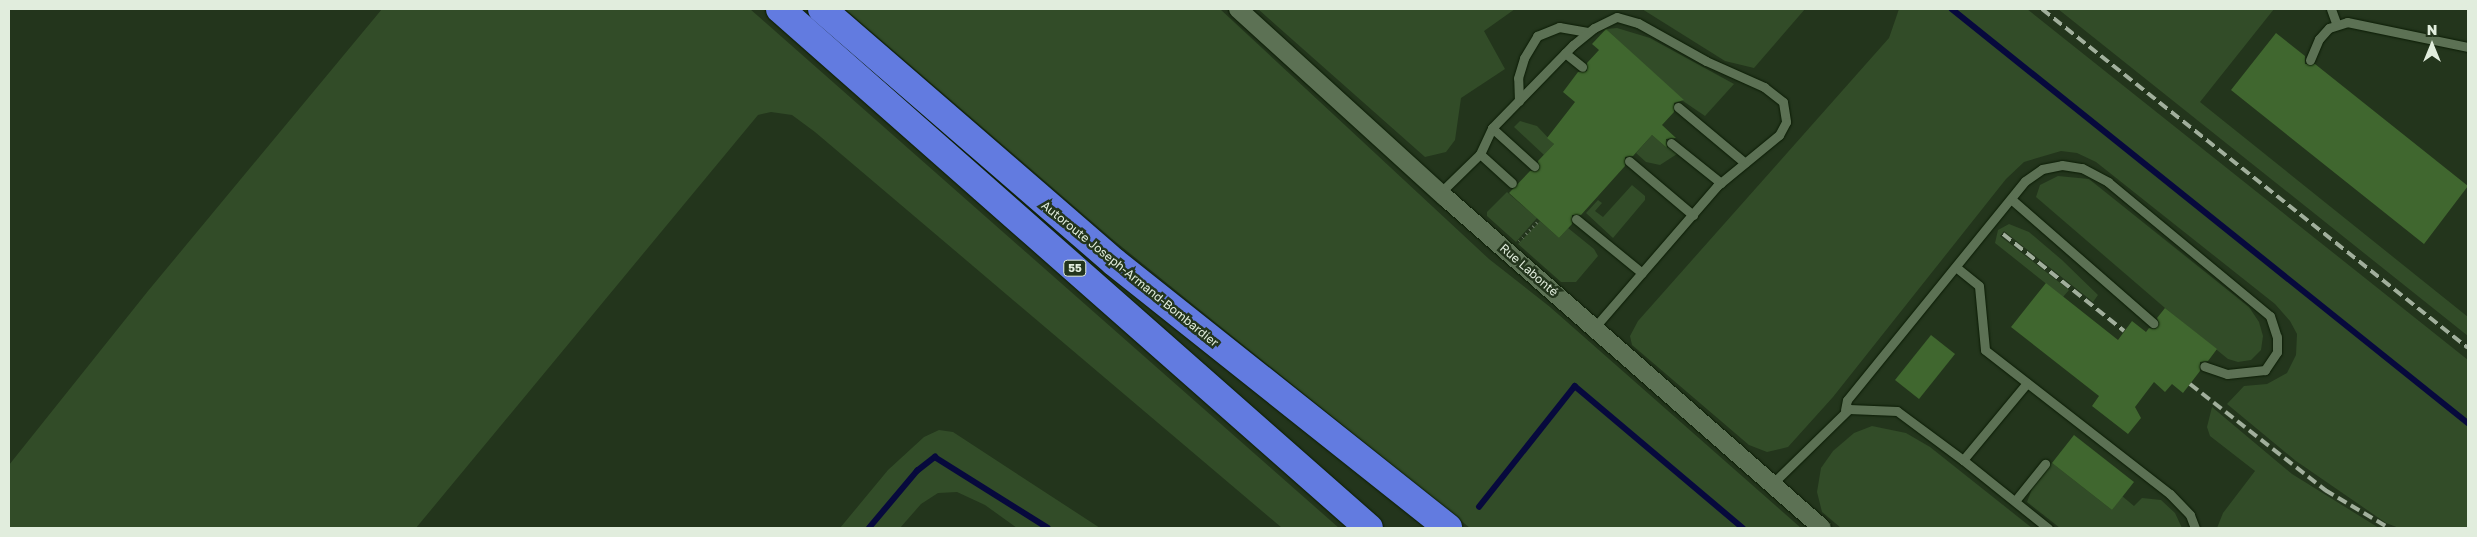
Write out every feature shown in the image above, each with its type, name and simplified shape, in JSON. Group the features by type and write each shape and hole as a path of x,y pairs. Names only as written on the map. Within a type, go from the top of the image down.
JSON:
{"highway":[{"name":"55","path":"780,9 1369,528"},
{"name":"Autoroute Joseph-Armand-Bombardier","path":"822,9 1114,262 1448,528"}],"street":[{"name":"Rue Labonté","path":"1238,9 1440,193 1822,528"}],"lane":[{"path":"2331,9 2336,23"},
{"path":"1440,193 1480,154 1492,128 1519,100 1588,32 1609,20 1626,18 1777,96 1787,112 1784,129 1721,183 1595,327"},
{"path":"2310,60 2319,39 2336,23 2347,22 2468,47"},
{"path":"1519,100 1518,78 1524,58 1537,36 1559,27 1588,32"},
{"path":"1565,53 1582,68"},
{"path":"1678,107 1745,163"},
{"path":"1492,128 1534,166"},
{"path":"1671,143 1721,183"},
{"path":"1480,154 1512,183"},
{"path":"1628,161 1693,215"},
{"path":"1771,485 1845,410 1847,400 2025,181 2042,169 2062,165 2090,171 2108,182 2264,309 2277,337 2277,352 2270,365 2258,372 2244,374 2217,372 2204,366"},
{"path":"2011,199 2153,323"},
{"path":"1576,219 1642,273"},
{"path":"1956,268 1979,286 1985,350 2170,494 2190,515 2196,528"},
{"path":"1963,460 2027,383"},
{"path":"1845,410 1897,411 1963,460 2048,528"},
{"path":"2015,501 2044,464"}],"path":[{"path":"1519,242 1539,220"}],"green space":[{"path":"382,9 750,9 1339,528 1282,528 815,132 792,115 771,112 758,115 416,528 9,528 9,465 148,291"},
{"path":"845,9 1220,9 1489,259 1550,307 1801,528 1470,528 1112,239"},
{"path":"1258,9 1515,9 1484,31 1505,69 1461,98 1455,140 1446,152 1425,157"},
{"path":"1642,9 1805,9 1754,68 1725,61"},
{"path":"1899,9 2027,9 2468,360 2468,528 2399,528 2386,523 2296,461 2227,404 2244,386 2267,384 2287,373 2296,355 2297,334 2290,321 2275,304 2096,162 2077,153 2061,151 2024,162 2006,179 1833,397 1788,447 1767,452 1749,445 1632,345 1630,336 1638,321 1889,38"},
{"path":"2058,9 2274,9 2200,102 2468,317 2468,336"},
{"path":"1617,28 1650,38 1734,84 1705,116 1683,101 1606,29"},
{"path":"1520,121 1537,126 1554,144 1544,155 1514,127"},
{"path":"1652,135 1667,148 1669,146 1677,154 1660,165 1646,162 1636,153"},
{"path":"2058,176 2089,179 2249,307 2259,322 2263,336 2261,350 2251,360 2238,362 2228,359 2165,308 2036,197 2040,185"},
{"path":"1632,185 1645,196 1645,200 1613,238 1586,213 1598,200 1602,203 1595,211 1603,217"},
{"path":"1507,192 1537,218 1516,242 1487,216 1487,212"},
{"path":"1540,221 1559,238 1568,228 1594,249 1598,256 1576,282 1561,282 1518,244"},
{"path":"2009,224 2029,232 2062,260 2098,295 2093,302 2004,231 2000,236 2069,290 2063,297 1995,243 1998,230"},
{"path":"2212,407 2292,474 2379,528 2217,528 2223,513 2255,471 2210,436 2207,427"},
{"path":"1872,426 1906,433 1930,447 2032,528 1841,528 1822,512 1817,492 1821,468 1833,451 1854,433"},
{"path":"939,430 953,432 1100,528 1017,528 985,505 957,492 938,493 921,504 900,528 840,528 888,470 924,437"},
{"path":"2052,463 2112,510 2122,496 2134,506 2142,498 2161,500 2175,513 2182,528 2060,528 2027,502 2033,486"}],"building":[{"path":"1606,29 1684,100 1674,103 1674,112 1662,125 1676,138 1666,139 1667,148 1652,135 1633,156 1625,157 1625,166 1581,215 1572,215 1572,224 1559,238 1509,193 1530,171 1539,170 1538,161 1554,144 1547,138 1575,102 1563,92 1578,72 1587,71 1587,63 1599,50 1592,44"},
{"path":"2276,33 2305,56 2305,64 2315,64 2468,186 2424,244 2231,90"},
{"path":"2046,283 2118,340 2132,321 2146,332 2149,328 2155,329 2159,324 2157,318 2165,308 2217,349 2208,361 2200,362 2200,371 2183,393 2172,384 2165,392 2154,382 2135,407 2141,418 2128,434 2092,406 2099,396 2011,327"},
{"path":"1931,335 1955,354 1919,399 1895,380"},
{"path":"2074,435 2134,482 2112,510 2052,463"}],"waterway":[{"path":"1952,9 2468,423"},
{"path":"1479,507 1575,386 1743,528"},
{"path":"869,528 917,471 935,457 1048,528"}],"railway":[{"path":"2042,9 2468,348"},
{"path":"2003,234 2124,331"},
{"path":"2190,384 2325,490 2389,528"}]}
